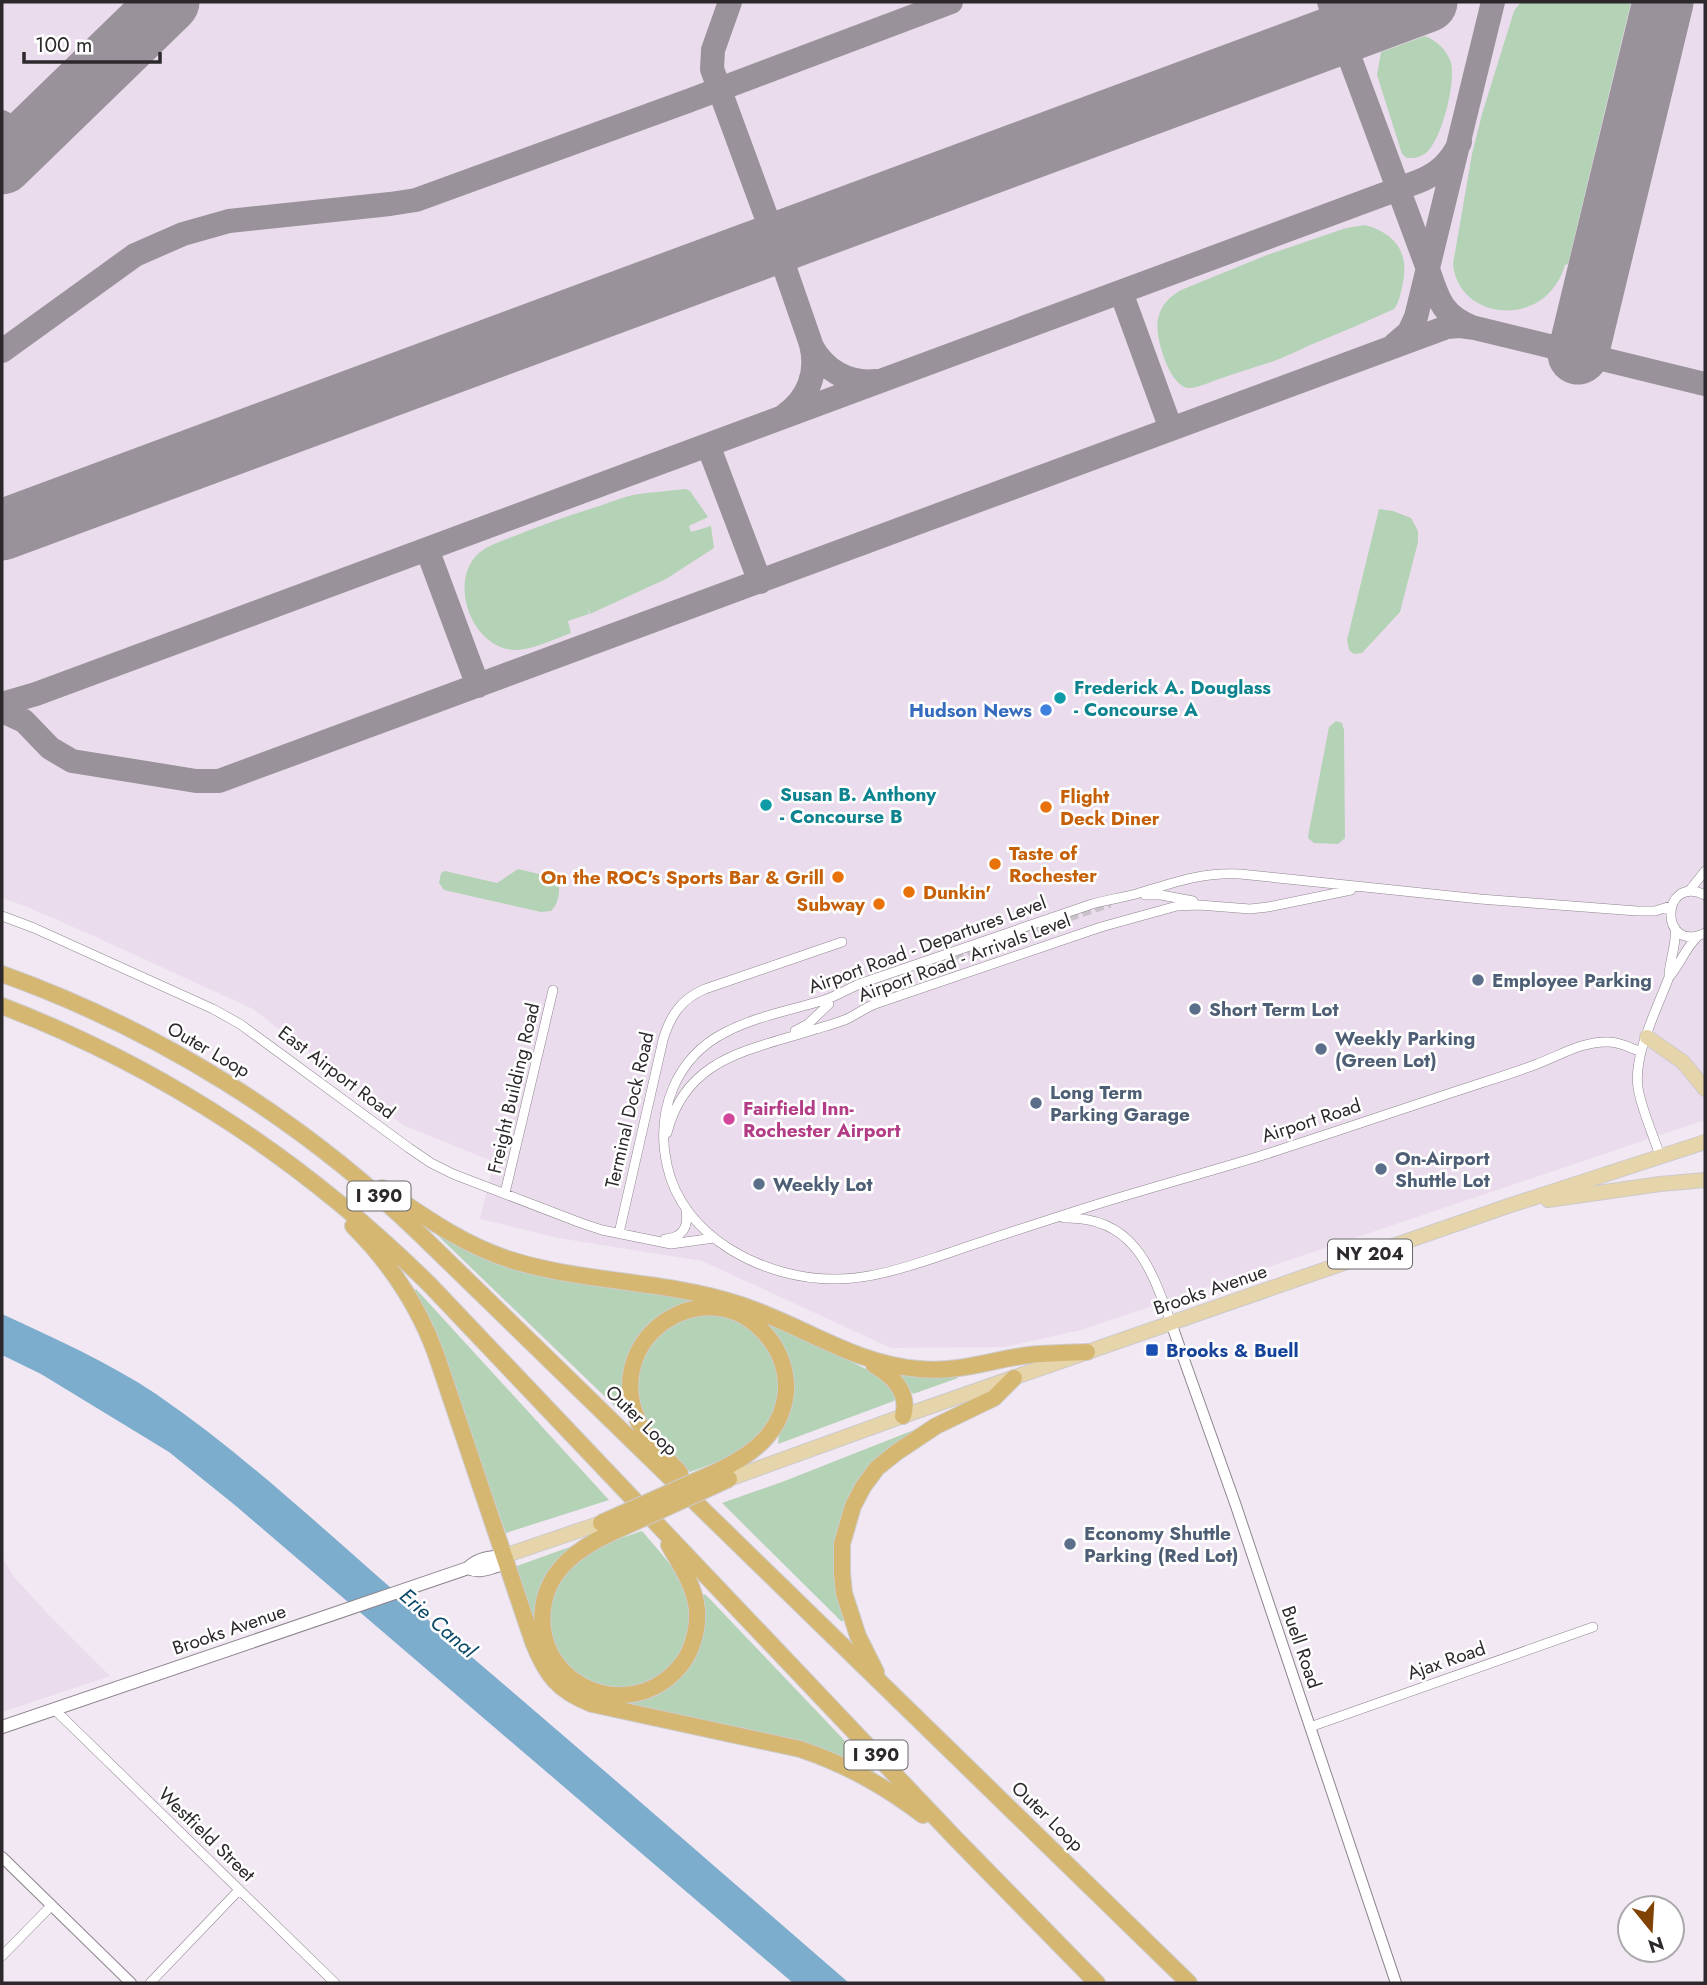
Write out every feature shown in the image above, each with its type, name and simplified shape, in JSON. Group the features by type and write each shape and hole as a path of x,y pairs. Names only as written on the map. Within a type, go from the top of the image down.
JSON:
{"highway":[{"name":"Outer Loop","path":"2,974 65,999 147,1038 226,1083 295,1129 354,1175 410,1224 1189,1983"},
{"name":"I 390","path":"2,1006 130,1064 196,1100 265,1145 332,1196 407,1262 956,1839 1097,1983"},
{"path":"295,1129 435,1224 485,1250 548,1269 731,1301 848,1352 883,1370 895,1381 904,1399 904,1416"},
{"path":"265,1145 371,1244 410,1296 433,1347 503,1557 539,1656 551,1678 574,1698 592,1704 800,1749 833,1760 897,1796 956,1839"},
{"path":"658,1524 693,1591 697,1606 696,1630 688,1656 671,1676 648,1691 621,1696 594,1691 572,1680 551,1654 545,1639 542,1622 545,1598 559,1570 606,1528 724,1474 761,1444 776,1423 784,1403 785,1376 776,1348 755,1324 732,1312 709,1308 695,1309 669,1319 647,1337 635,1359 630,1376 634,1411 642,1430 679,1472 696,1503"},
{"path":"848,1352 892,1366 935,1370 976,1367 1028,1355 1087,1352"},
{"path":"881,1683 858,1636 844,1593 842,1544 853,1506 863,1486 877,1468 897,1452 936,1426 994,1398 1014,1378"}],"main road":[{"path":"1647,1037 1683,1062 1705,1089"},
{"name":"Brooks Avenue","path":"724,1474 904,1416 1508,1206 1705,1142"},
{"path":"1508,1206 1651,1185 1705,1180"},
{"name":"Brooks Avenue","path":"2,1727 468,1568 487,1558 503,1557 606,1528"}],"street":[{"path":"1669,978 1675,945 1675,928 1670,917 1671,906 1679,896 1689,891 1705,871"},
{"name":"Airport Road - Departures Level","path":"665,1156 663,1121 672,1090 687,1063 713,1040 743,1025 828,1001 857,984 1092,904 1138,894 1174,881 1200,876 1247,875 1371,889"},
{"path":"1371,889 1637,911 1655,911 1671,906"},
{"name":"Airport Road - Arrivals Level","path":"1138,894 1161,895 1243,910 1331,893 1371,889"},
{"path":"1689,891 1705,895"},
{"name":"Airport Road - Arrivals Level","path":"768,1043 815,1030 875,1004 1101,927 1177,906 1216,906"},
{"name":"East Airport Road","path":"2,916 47,933 234,1020 416,1154 446,1171 581,1223 619,1233 671,1244 714,1238"},
{"path":"1675,928 1685,936 1702,934"},
{"path":"1661,1157 1640,1094 1637,1073 1641,1052 1669,978 1691,943 1702,934"},
{"name":"Terminal Dock Road","path":"619,1233 663,1040 676,1010 691,996 705,989 842,942"},
{"name":"Freight Building Road","path":"505,1194 554,990"},
{"name":"Airport Road - Arrivals Level","path":"665,1156 670,1122 689,1087 715,1064 805,1026 828,1001"},
{"name":"Airport Road","path":"665,1156 673,1187 686,1210 699,1226 714,1238 744,1256 775,1270 806,1277 840,1279 872,1276 1326,1134 1533,1066 1586,1044 1614,1042 1641,1052"},
{"path":"656,1240 674,1239 685,1230 688,1222 686,1210"},
{"name":"Airport Road","path":"1045,1221 1068,1218 1089,1220 1107,1226 1124,1237 1149,1266 1171,1323"},
{"name":"Buell Road","path":"1171,1323 1396,1983"},
{"name":"Ajax Road","path":"1310,1727 1593,1627"},
{"name":"Westfield Street","path":"54,1709 335,1983"},
{"path":"2,1857 131,1983"},
{"path":"150,1983 239,1890"},
{"path":"2,1956 51,1906"}],"shaded area":[{"path":"2,2 1705,2 1705,1120 1081,1330 1005,1347 891,1348 702,1261 558,1238 480,1219 494,1162 403,1125 253,1009 98,938 2,898"},
{"path":"2,1557 14,1577 110,1676 2,1712"}],"green space":[{"path":"1521,2 1631,2 1568,264 1545,297 1517,310 1502,310 1488,308 1464,292 1453,264 1472,154 1482,114 1514,11"},
{"path":"1425,36 1441,46 1449,58 1452,72 1450,96 1443,123 1433,145 1422,155 1407,158 1402,154 1377,75 1381,52"},
{"path":"1365,225 1392,239 1402,253 1403,282 1394,309 1282,358 1202,385 1189,388 1175,379 1164,359 1157,327 1161,310 1173,296 1181,290 1267,255 1346,228"},
{"path":"686,489 708,517 689,526 691,532 711,526 714,548 666,579 590,614 587,606 589,614 568,621 571,633 536,646 522,650 500,647 476,626 465,596 465,580 470,565 483,550 498,542 623,498"},
{"path":"1379,509 1411,518 1418,531 1418,542 1400,612 1362,653 1354,654 1349,650 1347,640"},
{"path":"1336,721 1342,723 1344,730 1345,838 1338,844 1314,843 1308,838 1309,831 1329,727"},
{"path":"518,869 556,878 559,895 551,911 541,912 444,890 439,883 441,873 445,871 497,883"},
{"path":"432,1230 480,1255 703,1298 643,1334 631,1412 625,1416"},
{"path":"416,1289 609,1500 506,1533 431,1324 413,1292"},
{"path":"718,1314 741,1321 759,1334 778,1366 780,1398 770,1425 749,1447 690,1472 652,1431 638,1404 640,1362 659,1334 686,1317"},
{"path":"766,1319 886,1379 896,1397 894,1401 778,1444 790,1400 762,1323"},
{"path":"895,1370 954,1374 958,1378 913,1394"},
{"path":"924,1426 849,1506 842,1622 722,1503 782,1482"},
{"path":"642,1531 683,1584 692,1614 691,1630 675,1663 666,1673 646,1684 636,1686 624,1688 602,1685 577,1675 560,1654 548,1625 553,1598 564,1575 583,1557"},
{"path":"578,1544 538,1617 531,1618 514,1567"},
{"path":"702,1594 706,1595 883,1781 632,1706 630,1701 691,1664 703,1635"}],"water":[{"path":"2,1314 138,1382 225,1445 849,1983 793,1983 236,1506 169,1452 41,1374 2,1355"}],"taxiway":[{"path":"730,2 713,50 712,69 776,243 813,354 810,384 800,401 785,415"},
{"path":"2,351 135,255 183,234 229,221 416,200 951,2"},
{"path":"1329,2 1439,298 1448,312 1474,328"},
{"path":"1395,344 1409,332 1416,317 1493,2"},
{"path":"2,122 22,129 43,124"},
{"path":"2,704 36,694 1417,182 1443,166 1460,142"},
{"path":"1121,292 1171,429"},
{"path":"2,711 24,721 50,748 72,761 196,781 219,781 1447,327 1475,328 1705,384"},
{"path":"811,345 823,362 838,374 856,380 876,381"},
{"path":"708,445 760,582"},
{"path":"427,549 478,686"}],"runway":[{"path":"2,164 169,2"},
{"path":"2,530 1427,2"},
{"path":"1578,354 1663,2"}],"tunnel":[{"path":"954,956 1110,903"}],"place":[{"name":"Frederick A. Douglass - Concourse A","path":"1060,698"},
{"name":"Hudson News","path":"1046,710"},
{"name":"Susan B. Anthony - Concourse B","path":"766,805"},
{"name":"Flight Deck Diner","path":"1046,807"},
{"name":"Taste of Rochester","path":"995,864"},
{"name":"On the ROC's Sports Bar & Grill","path":"838,877"},
{"name":"Dunkin'","path":"909,892"},
{"name":"Subway","path":"879,904"},
{"name":"Employee Parking","path":"1478,980"},
{"name":"Short Term Lot","path":"1195,1009"},
{"name":"Weekly Parking (Green Lot)","path":"1321,1049"},
{"name":"Long Term Parking Garage","path":"1036,1103"},
{"name":"Fairfield Inn- Rochester Airport","path":"729,1119"},
{"name":"On-Airport Shuttle Lot","path":"1381,1169"},
{"name":"Weekly Lot","path":"759,1184"},
{"name":"Brooks & Buell","path":"1152,1350"},
{"name":"Economy Shuttle Parking (Red Lot)","path":"1070,1544"}],"water label":[{"name":"Erie Canal","path":"438,1623"}]}
